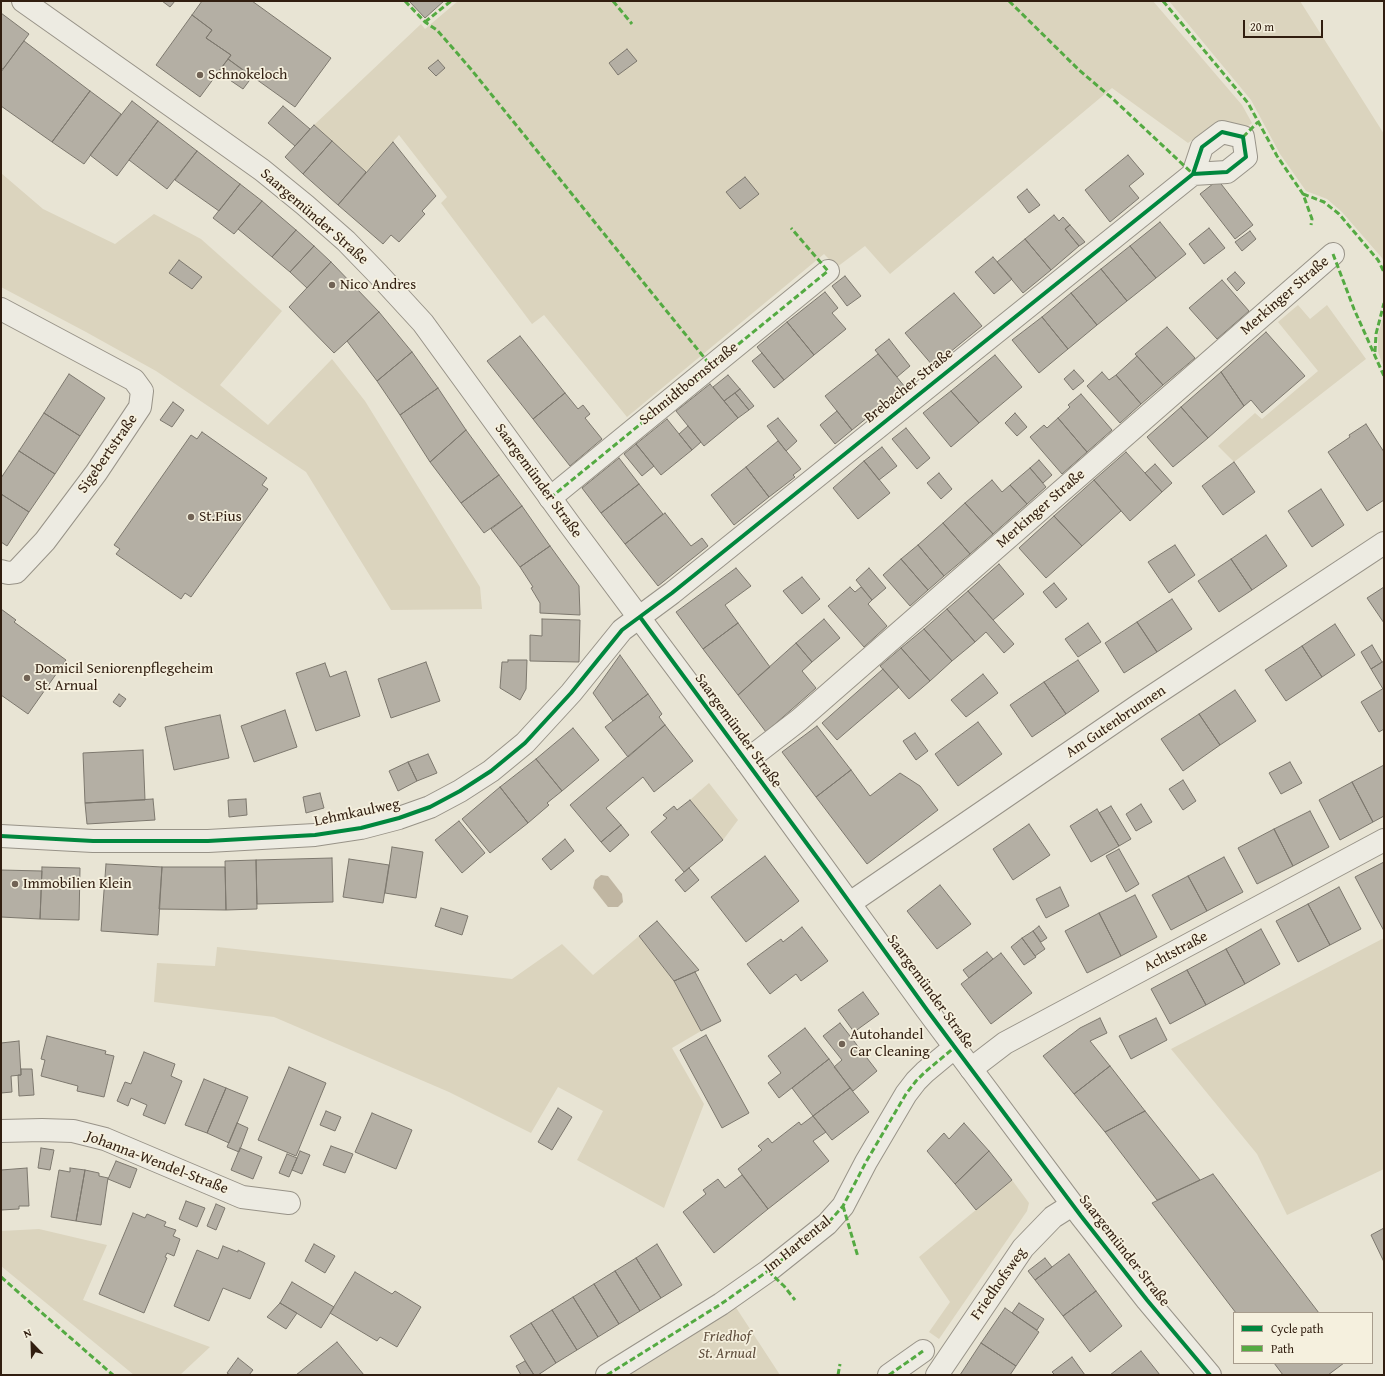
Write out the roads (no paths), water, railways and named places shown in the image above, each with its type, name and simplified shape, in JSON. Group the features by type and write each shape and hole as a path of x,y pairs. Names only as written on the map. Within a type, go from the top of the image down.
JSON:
{"street":[{"name":"Saargemünder Straße","path":"23,1 262,170 346,241 423,323 550,498 640,616 1072,1205 1147,1300 1210,1375"},
{"name":"Brebacher Straße","path":"640,616 672,593 1193,174"},
{"name":"Merkinger Straße","path":"746,760 799,720 1333,254"},
{"name":"Schmidtbornstraße","path":"550,498 828,271"},
{"name":"Sigebertstraße","path":"1,309 134,380 142,391 140,407 96,473 45,540 16,572 8,573 1,571"},
{"name":"Am Gutenbrunnen","path":"850,903 1139,705 1384,543"},
{"name":"Lehmkaulweg","path":"1,836 93,841 208,841 315,835 361,828 400,818 430,807 460,791 490,771 525,743 571,693 619,632 640,616"},
{"name":"Achtstraße","path":"971,1069 1005,1043 1384,840"},
{"name":"Im Hartental","path":"607,1375 721,1304 768,1271 827,1224 843,1206 866,1162 906,1094 924,1072 955,1047"},
{"name":"Johanna-Wendel-Straße","path":"1,1132 42,1130 79,1132 105,1139 242,1196 289,1203"},
{"name":"Friedhofsweg","path":"937,1375 1023,1248 1053,1217 1072,1205"},
{"path":"889,1375 923,1351"}],"place":[{"name":"Schnokeloch","path":"200,75"},
{"name":"Nico Andres","path":"332,285"},
{"name":"St.Pius","path":"191,517"},
{"name":"Domicil Seniorenpflegeheim St. Arnual","path":"27,678"},
{"name":"Immobilien Klein","path":"15,884"},
{"name":"Autohandel Car Cleaning","path":"842,1044"}],"park label":[{"name":"Friedhof St. Arnual","path":"727,1346"}]}
